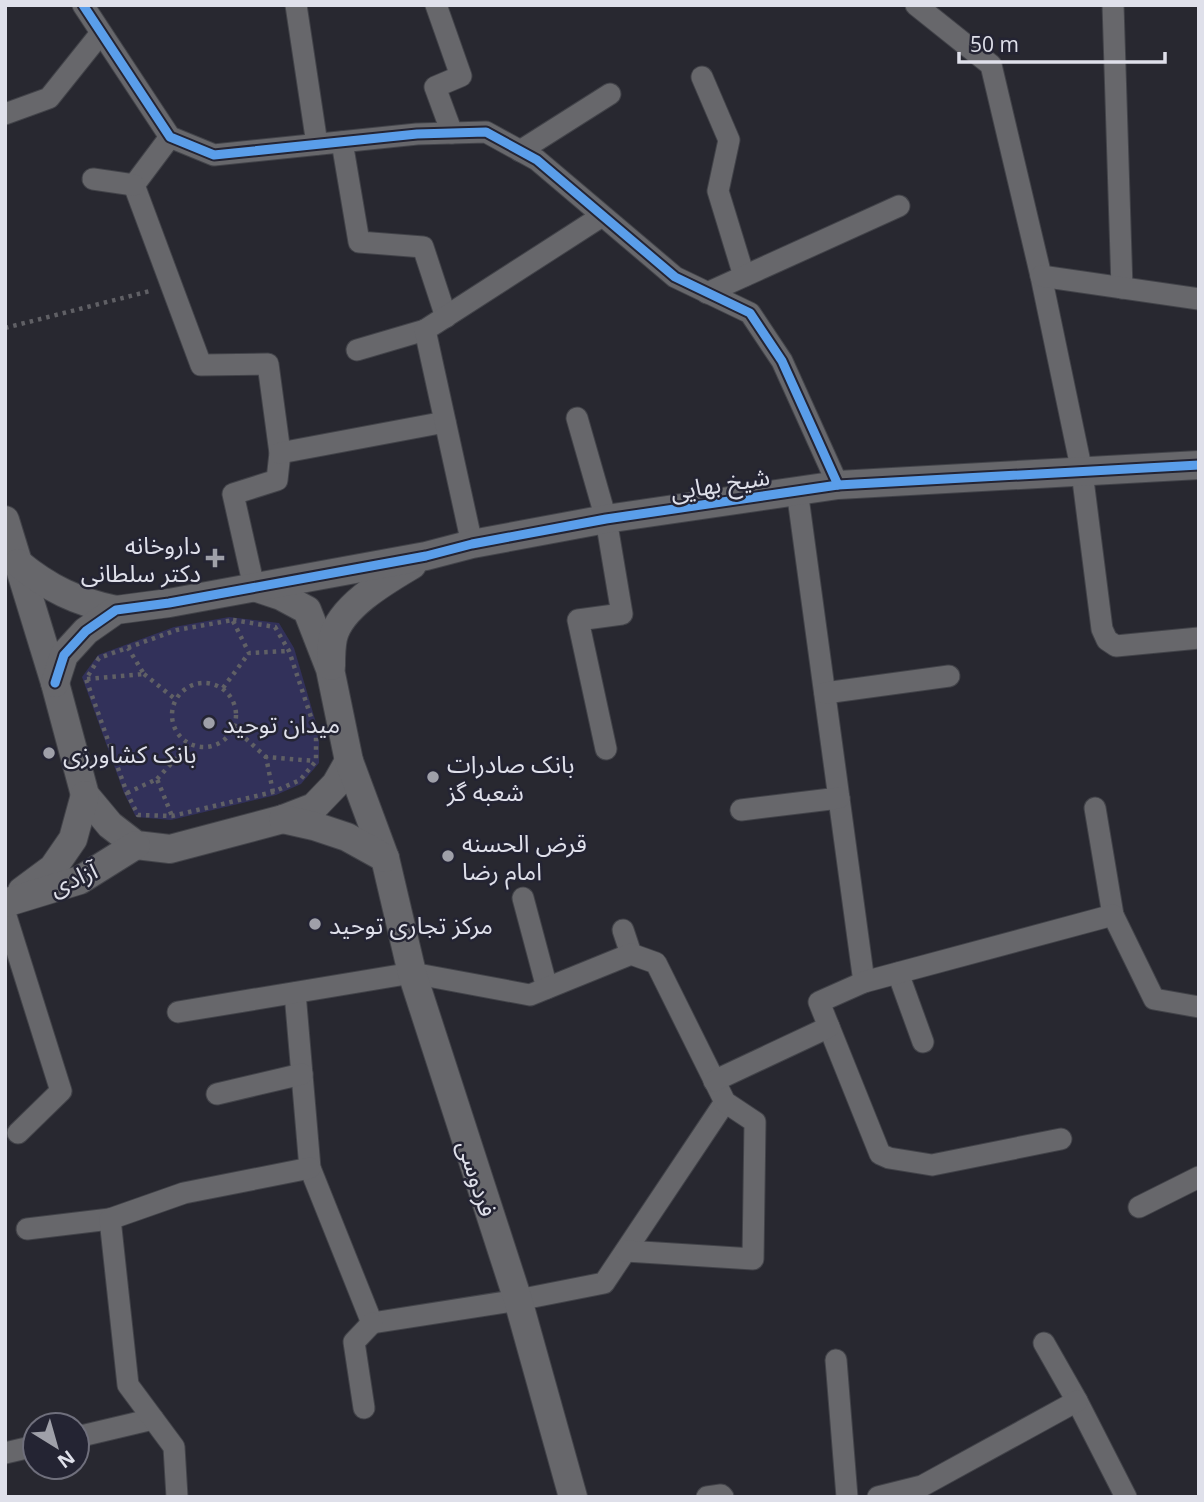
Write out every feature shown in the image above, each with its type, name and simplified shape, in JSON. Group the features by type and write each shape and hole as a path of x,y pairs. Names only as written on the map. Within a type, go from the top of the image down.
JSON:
{"street":[{"path":"83,5 170,137 214,155 417,134 486,132 537,160 675,277 750,313 782,361 838,485"},
{"path":"296,5 317,144"},
{"path":"436,5 461,76 435,87 452,133"},
{"path":"916,5 991,65 1041,276 1082,472 1102,629 1107,640 1116,646 1199,638"},
{"path":"1113,5 1122,288"},
{"path":"5,114 49,98 101,33"},
{"path":"702,77 729,140 718,191 744,276"},
{"path":"520,151 610,94"},
{"path":"134,185 170,137"},
{"path":"342,142 359,242 423,247 446,317"},
{"path":"93,179 134,185"},
{"path":"134,185 201,365 268,364 280,453 277,480 233,494 254,587"},
{"path":"707,293 899,206"},
{"path":"357,350 425,330 602,216"},
{"path":"1041,276 1199,299"},
{"path":"425,330 472,544"},
{"path":"577,418 606,519 622,614 579,620 606,749"},
{"path":"280,453 445,422"},
{"name":"شیخ بهایی","path":"254,587 426,556 472,544 606,519 838,485 1199,466"},
{"path":"797,491 864,982"},
{"path":"5,520 12,565 55,683 85,795 110,825 136,845 170,849 283,819 314,807 336,785 349,761 330,669 307,610 281,596 254,587 116,610 63,595 12,565"},
{"name":"شیخ بهایی","path":"330,669 333,637 347,612 385,581 426,556"},
{"path":"55,683 64,655 86,631 116,610"},
{"path":"825,693 949,676"},
{"name":"فردوسی","path":"349,761 384,859 412,973 517,1300 573,1497"},
{"name":"آزادی","path":"5,903 53,868 74,839 85,795"},
{"path":"741,810 839,798"},
{"path":"1095,808 1113,915 1154,999 1199,1007"},
{"path":"283,819 348,837 384,859"},
{"name":"آزادی","path":"5,903 80,880 136,845"},
{"path":"523,898 547,988"},
{"path":"5,913 61,1091 18,1133"},
{"path":"1061,1139 932,1166 880,1154 819,1002 864,982 1113,915"},
{"path":"623,930 631,954"},
{"path":"178,1012 412,973 530,995 631,954 656,963 725,1102 755,1122 753,1259 626,1251"},
{"path":"898,972 923,1042"},
{"path":"295,993 310,1168 372,1323"},
{"path":"714,1081 829,1027"},
{"path":"217,1094 302,1074"},
{"path":"364,1408 354,1342 372,1323 604,1283 725,1102"},
{"path":"27,1229 110,1219 184,1193 310,1168"},
{"path":"1139,1207 1199,1177"},
{"path":"110,1219 128,1385 174,1447 177,1497"},
{"path":"1044,1343 1126,1497"},
{"path":"835,1360 847,1497"},
{"path":"878,1497 922,1486 1077,1401"},
{"path":"91,1434 153,1419"},
{"path":"707,1497 721,1494 723,1497"}],"path":[{"path":"5,328 172,286"},
{"path":"233,620 249,653"},
{"path":"233,620 275,627 289,651 316,732 316,761 300,780 273,792 172,816 138,815 127,793 86,679 99,658 177,631 233,620"},
{"path":"128,648 144,674 175,699"},
{"path":"249,653 289,651"},
{"path":"223,688 249,653"},
{"path":"86,679 144,674"},
{"path":"202,682 223,688 235,706 233,727 219,743 209,747 189,744 175,729 172,719 175,699 192,685 202,682"},
{"path":"233,727 267,757 316,761"},
{"path":"127,793 157,779 189,744"},
{"path":"267,757 273,792"},
{"path":"157,779 172,816"}],"shaded area":[{"path":"229,617 279,623 294,648 319,733 319,763 301,784 276,795 171,820 136,817 124,793 82,677 98,655 174,627"}],"cycle path":[{"path":"83,5 170,137 214,155 417,134 486,132 537,160 675,277 750,313 782,361 838,485"},
{"path":"55,683 64,655 86,631 116,610 169,603 426,556 472,544 606,519 838,485 1199,465"}],"place":[{"name":"داروخانه دکتر سلطانی","path":"215,558"},
{"name":"میدان توحید","path":"209,723"},
{"name":"بانک کشاورزی","path":"49,753"},
{"name":"بانک صادرات شعبه گز","path":"433,777"},
{"name":"قرض الحسنه امام رضا","path":"448,856"},
{"name":"مرکز تجاری توحید","path":"315,924"}]}
